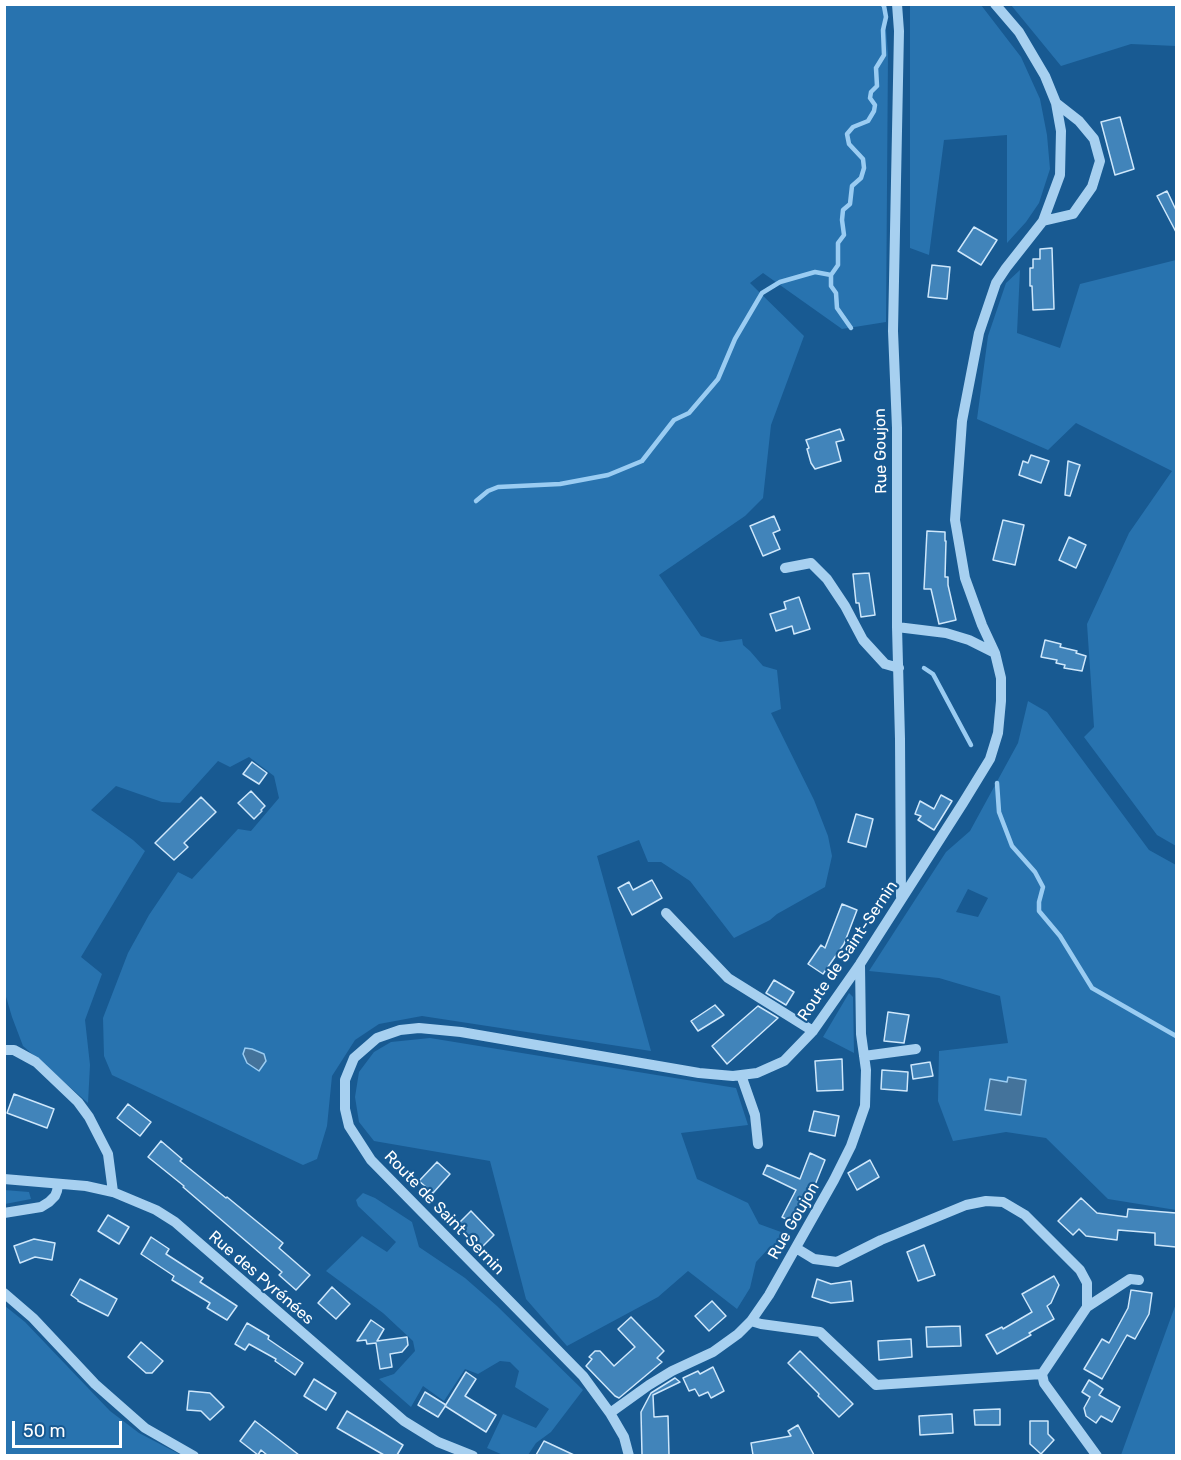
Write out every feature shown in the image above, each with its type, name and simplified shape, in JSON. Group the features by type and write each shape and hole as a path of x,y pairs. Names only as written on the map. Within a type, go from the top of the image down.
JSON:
{"street":[{"name":"Rue Goujon","path":"897,4 899,31 893,331 897,428 897,627 902,897"},
{"name":"Route de Saint-Sernin","path":"629,1455 624,1437 583,1376 371,1160 349,1126 345,1109 345,1080 354,1058 377,1038 400,1029 419,1028 461,1032 699,1073 733,1076 757,1073 784,1061 813,1031 860,964 990,759 998,733 1001,678 995,653 965,578 955,520 962,421 980,333 996,283 1043,221 1060,175 1061,131 1056,103 1045,76 1019,33 995,4"},
{"path":"1043,221 1073,214 1092,187 1100,161 1094,139 1079,121 1056,103"},
{"path":"785,568 811,563 827,579 863,640 885,664 898,668"},
{"path":"897,627 946,633 969,640 995,653"},
{"path":"666,913 728,978 813,1031"},
{"name":"Rue Goujon","path":"610,1413 672,1371 713,1352 751,1322 770,1294 834,1180 851,1146 865,1106 866,1070 861,1034 860,964"},
{"path":"864,1056 916,1049"},
{"path":"4,1050 14,1050 36,1062 78,1102 89,1117 108,1154 113,1192"},
{"path":"741,1075 755,1115 758,1144"},
{"name":"Rue des Pyrénées","path":"4,1179 86,1186 113,1192 156,1210 175,1222 404,1421 438,1442 473,1455"},
{"path":"4,1213 41,1207 55,1196 58,1184"},
{"path":"796,1248 814,1259 837,1262 881,1240 966,1205 986,1201 1003,1202 1025,1215 1080,1270 1087,1283 1088,1307"},
{"path":"1097,1455 1044,1383 1042,1374 1088,1307 1130,1279 1140,1280"},
{"path":"4,1293 33,1318 95,1384 145,1428 194,1455"},
{"path":"751,1322 820,1332 876,1385 1042,1374"}],"shaded area":[{"path":"4,5 884,5 888,53 886,322 842,329 763,273 750,283 804,336 771,425 763,498 745,516 659,575 701,636 720,642 742,639 743,645 763,666 777,670 781,709 771,713 814,800 828,836 832,856 825,887 770,920 734,938 690,881 661,862 648,862 639,840 597,856 651,1051 422,1016 379,1024 355,1040 332,1076 327,1126 317,1159 303,1165 112,1075 104,1056 103,1018 128,953 149,915 178,872 192,879 238,829 251,831 279,798 274,776 249,757 230,767 218,761 180,803 162,802 116,786 91,810 145,851 81,957 102,974 85,1020 90,1065 88,1103 23,1046 4,990"},
{"path":"910,5 981,5 1021,57 1040,99 1047,135 1050,169 1039,203 1007,243 1007,135 944,140 929,255 910,248"},
{"path":"1011,5 1176,5 1176,46 1131,44 1061,66"},
{"path":"1176,260 1176,846 1157,835 1084,737 1094,727 1087,624 1129,533 1172,471 1076,423 1048,450 977,419 988,336 1006,283 1020,270 1017,333 1060,348 1080,284"},
{"path":"1028,701 1047,712 1149,850 1176,865 1176,1210 1108,1199 1046,1138 1006,1132 953,1141 938,1101 939,1051 1008,1043 1000,996 939,978 869,971 946,852 970,831 1018,743","holes":["968,889 988,898 978,917 956,912"]},
{"path":"849,993 853,997 854,1053 823,1037"},
{"path":"430,1038 736,1088 748,1125 681,1133 697,1179 748,1203 759,1224 792,1236 770,1247 756,1262 750,1288 737,1309 688,1271 658,1297 567,1346 526,1299 490,1161 374,1141 359,1122 355,1097 359,1072 374,1052 391,1042"},
{"path":"245,1048 264,1054 266,1061 259,1071 247,1063 243,1054"},
{"path":"1008,1077 1026,1080 1021,1115 985,1110 990,1079 1007,1082"},
{"path":"4,1190 29,1192 31,1199 5,1204"},
{"path":"363,1193 375,1198 412,1222 419,1247 465,1278 583,1390 551,1432 536,1443 528,1455 503,1455 487,1448 503,1414 536,1428 549,1409 515,1387 519,1371 510,1362 500,1361 478,1374 465,1369 444,1401 423,1386 411,1407 379,1379 394,1374 415,1351 413,1341 383,1313 326,1271 362,1236 387,1252 396,1242 358,1206 356,1200"},
{"path":"1176,1304 1176,1455 1121,1455 1174,1309"},
{"path":"5,1306 25,1322 110,1411 139,1433 181,1455 5,1455"}],"building":[{"path":"1120,117 1134,169 1115,175 1101,122"},
{"path":"1167,191 1176,210 1176,232 1157,196"},
{"path":"974,227 997,240 981,265 958,251"},
{"path":"1052,248 1054,309 1033,310 1030,268 1033,268 1033,259 1040,259 1040,249"},
{"path":"932,265 950,267 947,299 928,297"},
{"path":"840,429 844,440 836,442 841,461 815,469 811,463 806,440"},
{"path":"1031,455 1049,461 1041,483 1019,475 1023,461 1028,463"},
{"path":"1068,461 1080,465 1070,496 1065,495"},
{"path":"774,516 780,530 773,533 780,549 763,556 750,526"},
{"path":"1003,520 1024,525 1015,565 993,560"},
{"path":"927,531 945,532 945,577 948,577 956,620 939,624 931,589 924,589"},
{"path":"1069,537 1086,545 1076,568 1059,560"},
{"path":"869,573 875,615 861,617 859,603 856,603 853,574"},
{"path":"799,597 810,629 794,634 792,626 776,631 770,614 786,609 784,602"},
{"path":"1045,640 1061,644 1060,647 1086,656 1082,671 1064,668 1065,665 1056,663 1057,660 1041,657"},
{"path":"252,762 267,773 259,784 243,774"},
{"path":"251,791 265,806 254,819 238,803"},
{"path":"941,795 952,801 934,830 918,820 921,816 915,814 920,801 934,809"},
{"path":"201,797 216,812 184,843 188,847 174,860 155,843"},
{"path":"856,814 873,819 866,847 848,842"},
{"path":"652,880 662,898 632,915 618,888 629,882 633,890"},
{"path":"842,904 857,910 844,944 823,974 808,964 821,945 825,948"},
{"path":"774,980 794,992 786,1005 766,993"},
{"path":"715,1005 724,1015 698,1031 691,1021"},
{"path":"758,1006 778,1018 727,1064 712,1046"},
{"path":"888,1012 909,1015 904,1043 884,1041"},
{"path":"842,1059 843,1090 817,1091 815,1061"},
{"path":"930,1062 933,1076 913,1079 911,1065"},
{"path":"882,1070 908,1072 907,1091 881,1089"},
{"path":"14,1094 54,1109 47,1128 7,1113"},
{"path":"128,1104 151,1122 140,1136 117,1118"},
{"path":"814,1111 839,1116 835,1136 809,1131"},
{"path":"161,1141 182,1159 180,1161 283,1243 279,1248 310,1275 296,1290 279,1275 282,1272 148,1157"},
{"path":"810,1153 825,1160 796,1224 782,1217 796,1190 763,1174 767,1165 800,1179"},
{"path":"870,1160 879,1177 857,1190 848,1173"},
{"path":"437,1162 450,1174 433,1193 419,1181"},
{"path":"1081,1198 1097,1213 1127,1217 1128,1209 1176,1213 1176,1247 1155,1245 1155,1233 1118,1230 1117,1240 1086,1236 1079,1229 1073,1235 1058,1221"},
{"path":"471,1211 494,1235 480,1249 459,1223"},
{"path":"108,1215 129,1227 119,1244 98,1231"},
{"path":"151,1237 169,1249 166,1254 203,1278 200,1282 237,1306 227,1320 207,1308 210,1303 172,1280 174,1276 141,1254"},
{"path":"34,1239 55,1243 52,1260 35,1257 20,1263 14,1246"},
{"path":"924,1245 935,1275 918,1281 907,1252"},
{"path":"1054,1276 1059,1285 1051,1303 1047,1306 1054,1319 997,1354 986,1335 1002,1327 1003,1329 1032,1312 1022,1294"},
{"path":"80,1279 117,1299 108,1316 71,1295"},
{"path":"817,1279 831,1284 851,1281 853,1301 831,1303 812,1297"},
{"path":"332,1287 350,1304 336,1319 318,1303"},
{"path":"1131,1290 1152,1293 1149,1314 1135,1339 1127,1335 1102,1379 1084,1369 1102,1339 1109,1343 1128,1308"},
{"path":"712,1301 726,1316 709,1331 695,1316"},
{"path":"631,1317 664,1351 657,1358 662,1362 619,1398 586,1366 592,1359 589,1357 595,1351 600,1351 614,1366 635,1347 618,1329"},
{"path":"371,1320 384,1329 377,1341 407,1337 408,1345 402,1352 390,1354 392,1367 380,1369 376,1343 367,1344 366,1340 357,1341"},
{"path":"247,1323 269,1336 268,1339 303,1363 295,1375 275,1361 276,1359 249,1344 245,1350 235,1344"},
{"path":"960,1326 961,1346 927,1347 926,1327"},
{"path":"911,1339 912,1357 879,1360 878,1341"},
{"path":"141,1342 163,1361 152,1373 146,1373 128,1357"},
{"path":"800,1351 853,1404 839,1417 788,1363"},
{"path":"713,1367 724,1391 711,1398 708,1392 699,1396 695,1389 689,1391 683,1378 698,1371 700,1374"},
{"path":"466,1372 476,1379 465,1396 496,1415 486,1432 445,1406"},
{"path":"675,1378 680,1382 653,1395 654,1417 668,1416 669,1455 642,1455 641,1412 651,1393"},
{"path":"314,1379 336,1393 326,1410 304,1396"},
{"path":"1089,1380 1103,1389 1099,1395 1120,1407 1112,1422 1101,1416 1096,1423 1086,1416 1084,1408 1090,1397 1082,1392"},
{"path":"189,1391 210,1393 224,1407 210,1420 201,1411 187,1410"},
{"path":"425,1392 446,1405 438,1417 418,1405"},
{"path":"1000,1409 1000,1425 975,1425 974,1410"},
{"path":"347,1411 403,1445 397,1455 384,1455 337,1428"},
{"path":"952,1414 953,1433 920,1435 919,1416"},
{"path":"255,1421 299,1455 267,1455 261,1450 258,1455 240,1441"},
{"path":"1030,1421 1048,1421 1048,1434 1054,1440 1041,1454 1030,1444"},
{"path":"798,1425 814,1455 753,1455 751,1443 791,1436 788,1431"},
{"path":"544,1441 574,1455 536,1455"}],"waterway":[{"path":"851,328 837,308 836,293 831,286 831,275 838,265 838,243 844,235 843,210 850,204 852,186 861,178 864,168 863,159 849,144 847,134 853,127 868,121 874,111 875,105 870,98 871,92 877,86 876,68 884,55 883,30 886,17 882,4"},
{"path":"476,501 488,491 498,487 560,484 608,475 642,461 674,420 689,413 718,379 735,339 762,293 780,282 815,272 831,275"},
{"path":"924,668 933,674 971,745"},
{"path":"997,783 999,812 1012,846 1035,872 1043,887 1039,911 1060,936 1092,988 1176,1036"}]}
